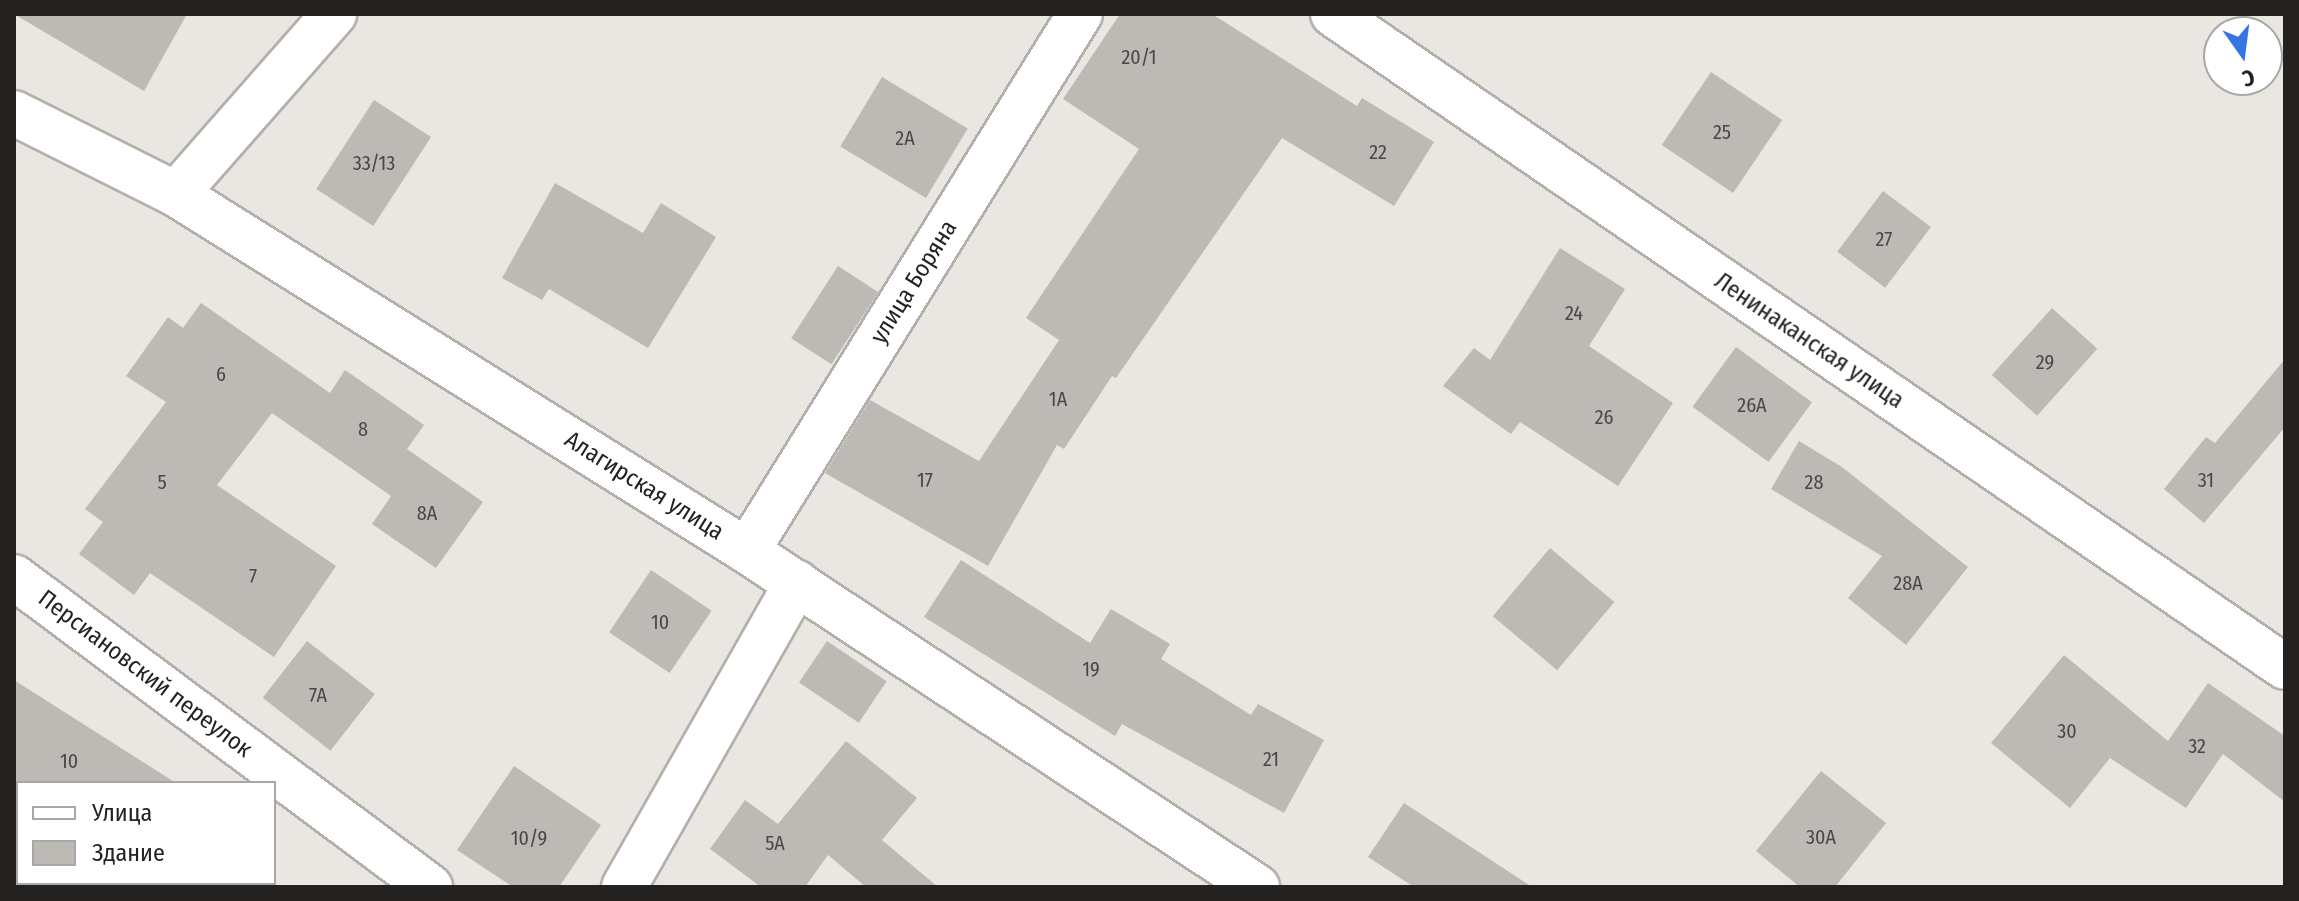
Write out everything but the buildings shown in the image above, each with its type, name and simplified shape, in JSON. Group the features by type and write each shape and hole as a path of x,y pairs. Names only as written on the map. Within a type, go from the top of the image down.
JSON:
{"street":[{"path":"176,194 334,14"},
{"name":"улица Боряна","path":"747,551 1080,14"},
{"name":"Ленинаканская улица","path":"1333,14 2285,667"},
{"name":"Алагирская улица","path":"14,113 176,194 797,583 1257,887"},
{"name":"Персиановский переулок","path":"14,577 430,887"},
{"path":"624,887 797,583"}]}
